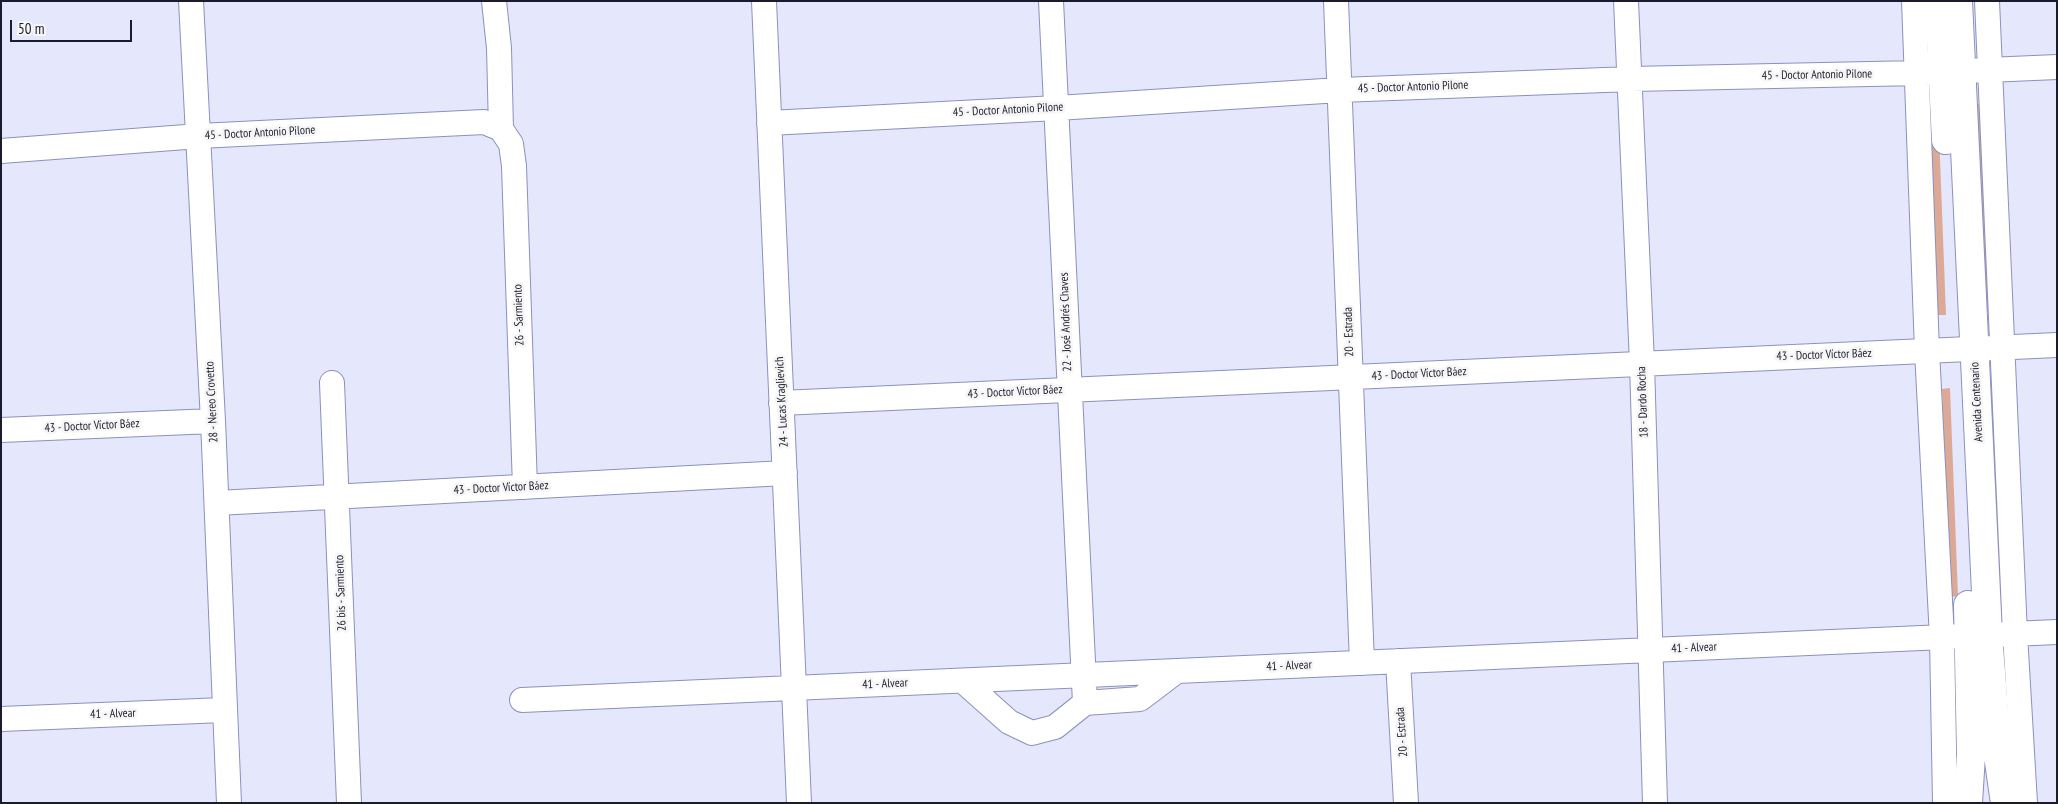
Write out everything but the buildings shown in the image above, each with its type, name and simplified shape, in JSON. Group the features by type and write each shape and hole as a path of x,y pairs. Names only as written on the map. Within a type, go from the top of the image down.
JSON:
{"main road":[{"name":"Avenida Centenario","path":"1939,1 1941,72 1966,349 1978,636 1968,803"},
{"name":"Avenida Centenario","path":"1941,72 1958,1"},
{"name":"Avenida Centenario","path":"1978,636 2005,803"}],"street":[{"name":"28 - Nereo Crovetto","path":"191,1 217,503 229,803"},
{"name":"26 - Sarmiento","path":"494,1 506,136 514,166 525,487"},
{"name":"24 - Lucas Kraglievich","path":"764,1 799,803"},
{"name":"22 - José Andrés Chaves","path":"1050,1 1057,108 1085,703"},
{"name":"20 - Estrada","path":"1336,1 1362,663"},
{"name":"18 - Dardo Rocha","path":"1626,1 1631,79 1642,363 1655,803"},
{"name":"Avenida Centenario","path":"1914,1 1941,72 1927,351 1942,638 1945,803"},
{"path":"1987,1 2015,634 2025,803"},
{"name":"45 - Doctor Antonio Pilone","path":"769,123 1057,108 1340,90 1631,79 1941,72 2057,67"},
{"name":"45 - Doctor Antonio Pilone","path":"1,151 199,136 484,122 506,136"},
{"name":"43 - Doctor Víctor Báez","path":"782,403 2057,345"},
{"name":"26 bis - Sarmiento","path":"332,383 349,803"},
{"name":"43 - Doctor Víctor Báez","path":"1,430 213,421"},
{"name":"43 - Doctor Víctor Báez","path":"217,503 785,473"},
{"name":"41 - Alvear","path":"522,700 2057,632"},
{"name":"20 - Estrada","path":"1398,661 1406,803"},
{"path":"963,681 1009,722 1032,733 1055,726 1085,703 1140,699 1177,671"},
{"name":"41 - Alvear","path":"1,719 224,710"}],"shaded area":[{"path":"1977,104 1985,104 1993,312 1985,312"},
{"path":"1929,107 1938,107 1946,315 1938,315"},
{"path":"1998,385 2006,593 1997,594 1989,386"},
{"path":"1950,388 1958,596 1950,597 1942,389"}]}
